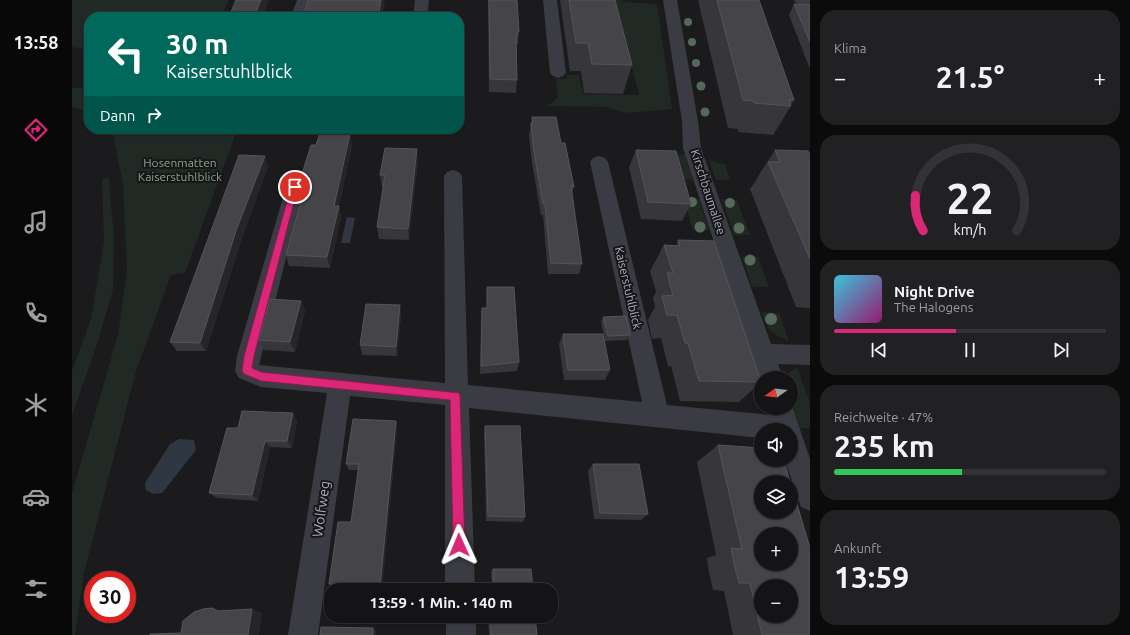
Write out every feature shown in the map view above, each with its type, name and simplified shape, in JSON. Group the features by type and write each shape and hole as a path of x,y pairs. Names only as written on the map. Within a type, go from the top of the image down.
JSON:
{"street":[{"path":"300,12 304,0"},
{"path":"421,12 422,0"},
{"path":"550,0 558,73"},
{"name":"Kirschbaumallee","path":"670,0 690,121 692,148 768,371"},
{"path":"801,0 810,3"},
{"name":"Kaiserstuhlblick","path":"599,162 657,415"},
{"path":"453,176 455,396 460,583"},
{"path":"295,187 249,356 247,371 261,376 754,424"},
{"path":"762,354 810,355"},
{"name":"Wolfweg","path":"303,635 340,384"},
{"path":"798,461 810,498"},
{"path":"460,623 461,635"}],"green space":[{"path":"72,0 229,0 223,12 84,12 84,49 72,47"},
{"path":"615,0 623,0 623,2 657,4 672,109 627,113 605,107 547,106 558,98 556,79 567,79 567,75 579,75 583,94 639,95"},
{"path":"72,88 84,88 84,111 72,107"},
{"name":"Hosenmatten Kaiserstuhlblick","path":"113,134 236,134 185,273 171,275 136,371 84,571 75,635 72,635 72,493 118,335 127,269 123,184"},
{"path":"685,154 693,180 679,179 672,157"},
{"path":"709,160 725,165 730,180 716,180"},
{"path":"109,178 114,240 113,289 97,345 72,415 72,371 91,319 104,241 102,179"},
{"path":"684,199 699,199 709,230 693,230"},
{"path":"722,199 737,200 750,235 734,235"},
{"path":"742,257 758,257 769,287 752,287"},
{"path":"761,312 779,313 789,341 770,331"},
{"path":"797,367 810,403 810,428 800,428 795,415 798,415 798,371 791,371"}],"water":[{"path":"347,217 355,218 350,243 341,243"},
{"path":"179,439 194,440 196,450 162,493 153,494 146,490 145,483 170,444"}],"building":[{"path":"236,0 261,0 256,12 231,12"},
{"path":"308,0 381,0 379,12 304,12"},
{"path":"489,0 517,0 519,32 517,32 516,39 517,80 490,79"},
{"path":"569,0 615,0 632,65 592,64 588,43 576,43"},
{"path":"717,0 759,0 794,100 789,100 791,106 754,103 753,101 743,100"},
{"path":"794,4 810,5 810,42"},
{"path":"532,117 556,117 561,143 565,143 574,187 571,186 582,264 551,263 545,204 543,204 534,151 531,123 533,123"},
{"path":"320,134 350,134 334,206 339,206 327,257 286,255 306,184 300,184 302,174 311,145 316,145"},
{"path":"385,148 417,149 408,229 377,227 385,175 380,175"},
{"path":"636,150 676,151 691,204 648,202"},
{"path":"775,150 808,151 810,155 810,259 768,162 780,162"},
{"path":"239,155 265,156 237,228 200,343 170,342"},
{"path":"678,240 714,241 757,371 754,371 754,382 699,381 688,343 685,343 677,315 667,315 662,296 673,295 667,273 673,273 664,245 680,246"},
{"path":"487,287 514,287 519,362 481,366 482,308 488,308"},
{"path":"270,299 301,301 290,342 259,340"},
{"path":"366,304 400,305 396,347 360,345"},
{"path":"626,316 630,335 608,336 603,317"},
{"path":"563,334 603,334 610,370 568,370"},
{"path":"242,411 293,413 287,441 265,441 252,495 209,493 227,428 238,428"},
{"path":"353,419 396,421 380,583 329,583 338,522 351,522 359,464 346,464"},
{"path":"485,426 520,426 525,517 488,516"},
{"path":"718,445 754,448 754,467 786,467 788,475 754,475 754,519 798,519 798,508 810,548 810,635 762,635 759,623 798,623 798,579 754,579 754,600 750,583 739,583 731,548 742,549"},
{"path":"593,464 639,464 648,514 600,513"},
{"path":"493,569 531,569 532,583 494,583"},
{"path":"212,608 218,611 252,609 248,635 150,635 181,633 183,621 194,612"},
{"path":"490,623 536,623 537,635 491,635"},
{"path":"321,627 373,628 373,635 320,635"}],"route":[{"path":"295,187 249,356 247,371 261,376 455,396 459,545"}]}
